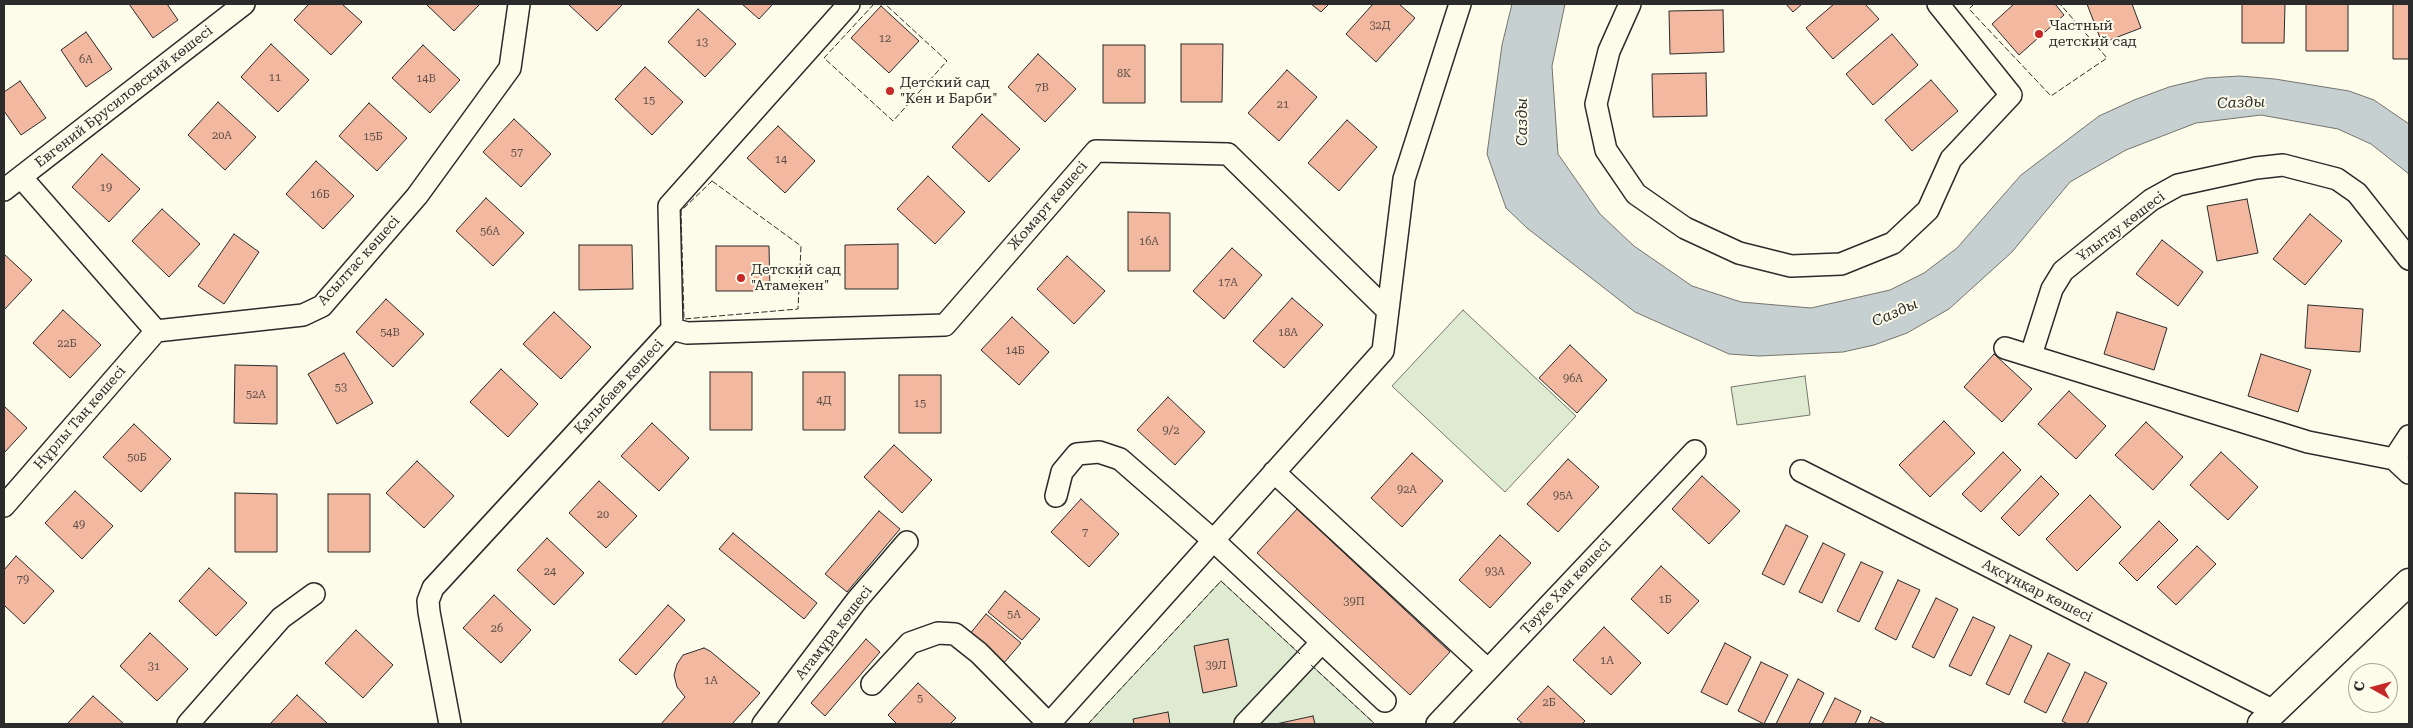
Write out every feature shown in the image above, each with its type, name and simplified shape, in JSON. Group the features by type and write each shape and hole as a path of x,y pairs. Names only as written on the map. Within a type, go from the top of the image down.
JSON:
{"main road":[{"path":"2267,718 2409,582"}],"street":[{"name":"Евгений Брусиловский көшесі","path":"12,184 244,4"},
{"name":"Асылтас көшесі","path":"156,331 303,315 322,306 417,196 510,68 519,4"},
{"name":"Қалыбаев көшесі","path":"450,724 429,612 428,601 433,588 672,329 669,206 849,4"},
{"path":"872,684 910,643 938,633 955,634 979,653 1048,724 1383,351 1404,179 1460,4"},
{"path":"1630,4 1609,51 1596,104 1606,150 1636,194 1685,228 1739,252 1791,266 1841,264 1893,242 1928,210 1951,160 2011,95 1938,4"},
{"name":"Жомарт көшесі","path":"672,329 687,333 945,325 1096,151 1228,154 1388,311"},
{"name":"Ұлытау көшесі","path":"2031,355 2052,289 2063,271 2151,200 2178,185 2256,168 2283,165 2337,179 2357,193 2409,259"},
{"path":"12,184 156,331"},
{"name":"Нұрлы Таң көшесі","path":"4,506 156,331"},
{"path":"2006,348 2308,442 2402,467 2409,436"},
{"name":"Тәуке Хан көшесі","path":"1437,724 1695,451"},
{"path":"1056,496 1062,472 1077,454 1099,452 1120,459 1213,540 1385,701"},
{"path":"1274,472 1488,670"},
{"name":"Ақсұңқар көшесі","path":"1801,472 2267,718"},
{"name":"Атамұра көшесі","path":"763,724 857,600 907,542"},
{"path":"188,724 281,618 314,594"},
{"path":"1245,724 1322,642"}],"green space":[{"path":"1463,310 1576,416 1505,492 1392,386"},
{"path":"1805,376 1810,415 1737,425 1731,387"},
{"path":"1221,581 1375,724 1088,724"}],"water":[{"name":"Сазды","path":"1512,4 1565,4 1552,66 1558,154 1600,214 1634,246 1692,286 1741,302 1811,308 1890,290 1924,273 1957,248 2021,175 2099,116 2169,87 2206,78 2240,76 2275,79 2349,91 2374,100 2409,124 2409,174 2371,144 2338,129 2261,115 2196,123 2126,150 2070,182 2012,252 1949,309 1907,333 1874,345 1843,352 1759,356 1729,354 1635,312 1527,228 1506,208 1487,154 1502,45"}],"building":[{"path":"129,4 167,4 178,20 153,38"},
{"path":"309,4 342,4 362,22 331,55 294,20"},
{"path":"426,4 480,4 454,31"},
{"path":"568,4 623,4 597,31"},
{"path":"742,4 773,4 759,19"},
{"path":"1311,4 1329,4 1321,12"},
{"path":"1373,4 1399,4 1415,18 1376,62 1346,34"},
{"path":"1786,4 1802,4 1793,12"},
{"path":"1834,4 1865,4 1879,19 1833,59 1806,28"},
{"path":"2014,4 2055,4 2064,15 2019,55 1992,24"},
{"path":"2087,4 2132,4 2141,28 2102,43"},
{"path":"2242,4 2285,4 2284,43 2242,43"},
{"path":"2306,4 2348,4 2348,51 2306,51"},
{"path":"2393,4 2409,4 2409,59 2393,59"},
{"path":"881,6 919,41 889,73 851,38"},
{"path":"698,9 736,44 705,77 668,42"},
{"path":"1723,10 1724,52 1670,54 1669,11"},
{"path":"86,32 112,69 86,87 61,50"},
{"path":"1892,34 1918,65 1873,105 1846,74"},
{"path":"271,44 309,80 278,112 241,77"},
{"path":"1181,44 1223,44 1222,102 1181,102"},
{"path":"423,45 460,80 430,113 392,78"},
{"path":"1103,45 1145,45 1145,103 1103,103"},
{"path":"1038,54 1076,89 1045,122 1008,87"},
{"path":"645,67 683,102 652,135 615,99"},
{"path":"1287,70 1317,97 1279,141 1248,113"},
{"path":"1706,73 1707,116 1653,117 1652,74"},
{"path":"1931,80 1958,111 1912,151 1885,120"},
{"path":"20,81 46,118 21,135 4,111 4,92"},
{"path":"218,102 256,137 225,170 188,135"},
{"path":"369,103 407,138 377,171 339,136"},
{"path":"982,114 1020,149 989,182 952,147"},
{"path":"514,119 551,154 521,187 483,152"},
{"path":"1347,120 1377,147 1339,191 1308,163"},
{"path":"778,126 815,161 785,193 747,158"},
{"path":"102,154 140,189 109,222 72,187"},
{"path":"316,161 354,196 323,229 286,194"},
{"path":"928,176 965,212 935,244 897,209"},
{"path":"486,198 524,233 493,266 456,231"},
{"path":"2247,199 2258,253 2217,261 2207,206"},
{"path":"162,209 200,244 169,277 132,241"},
{"path":"1128,212 1170,213 1170,271 1128,271"},
{"path":"2310,214 2342,241 2305,285 2273,259"},
{"path":"234,234 259,252 224,304 198,286"},
{"path":"2162,240 2203,272 2178,306 2136,274"},
{"path":"898,244 898,289 845,289 845,245"},
{"path":"579,245 632,245 633,289 579,290"},
{"path":"716,246 769,246 770,291 716,291"},
{"path":"1232,248 1262,275 1224,319 1193,291"},
{"path":"4,254 32,280 4,310"},
{"path":"1067,256 1105,291 1074,324 1037,289"},
{"path":"1292,298 1323,325 1284,368 1253,341"},
{"path":"386,299 424,334 393,367 356,332"},
{"path":"2308,305 2363,309 2360,352 2305,348"},
{"path":"63,310 101,345 70,378 33,343"},
{"path":"554,312 591,347 561,379 523,344"},
{"path":"2117,312 2167,328 2154,370 2104,354"},
{"path":"1012,317 1049,352 1019,385 981,350"},
{"path":"1570,345 1607,380 1577,413 1539,378"},
{"path":"344,353 373,403 337,424 308,374"},
{"path":"1994,354 2032,389 2002,422 1964,387"},
{"path":"2261,354 2311,370 2298,412 2248,396"},
{"path":"235,365 277,366 277,424 234,423"},
{"path":"501,369 538,404 508,437 470,402"},
{"path":"710,372 752,372 752,430 710,430"},
{"path":"803,372 845,372 845,430 803,430"},
{"path":"899,375 941,375 941,433 899,433"},
{"path":"2069,391 2106,426 2076,459 2038,424"},
{"path":"1168,397 1205,432 1175,465 1137,430"},
{"path":"4,406 27,428 4,453"},
{"path":"1944,421 1975,453 1930,497 1899,465"},
{"path":"2146,422 2183,457 2153,490 2115,455"},
{"path":"652,423 689,458 659,491 621,456"},
{"path":"134,424 171,459 141,492 103,457"},
{"path":"894,445 932,480 902,513 864,477"},
{"path":"2003,452 2021,470 1981,512 1962,494"},
{"path":"2221,452 2258,487 2228,520 2190,485"},
{"path":"1412,453 1443,481 1402,527 1371,498"},
{"path":"1568,459 1599,487 1558,532 1527,504"},
{"path":"417,461 454,496 424,528 386,493"},
{"path":"1702,476 1740,511 1709,544 1672,509"},
{"path":"2041,476 2059,494 2019,536 2001,518"},
{"path":"599,481 637,516 606,548 569,513"},
{"path":"75,491 113,526 82,559 45,523"},
{"path":"235,493 277,494 277,552 235,552"},
{"path":"328,494 370,494 370,552 328,552"},
{"path":"2090,495 2121,527 2077,571 2046,539"},
{"path":"1081,499 1119,534 1089,567 1051,532"},
{"path":"1297,509 1450,652 1410,695 1257,553"},
{"path":"879,511 900,529 847,592 825,574"},
{"path":"2159,521 2178,540 2137,581 2119,563"},
{"path":"1786,525 1808,536 1784,585 1762,574"},
{"path":"733,533 817,603 804,619 719,549"},
{"path":"1500,535 1531,563 1490,608 1459,580"},
{"path":"547,538 584,573 554,605 517,570"},
{"path":"1823,543 1845,554 1822,603 1799,592"},
{"path":"2197,546 2216,564 2176,605 2157,587"},
{"path":"16,556 54,591 24,624 4,605 4,570"},
{"path":"1861,562 1883,572 1859,622 1837,611"},
{"path":"1661,566 1699,601 1668,634 1631,599"},
{"path":"209,568 247,603 216,636 179,601"},
{"path":"1898,580 1920,590 1896,640 1875,629"},
{"path":"1005,591 1040,619 1022,640 988,612"},
{"path":"494,595 531,630 501,663 463,628"},
{"path":"1936,598 1958,609 1934,658 1912,647"},
{"path":"668,605 685,620 636,675 619,660"},
{"path":"986,614 1021,643 1003,664 969,635"},
{"path":"1973,617 1995,627 1971,676 1949,666"},
{"path":"1604,627 1641,663 1611,695 1573,660"},
{"path":"356,630 393,665 363,698 325,663"},
{"path":"150,633 188,669 157,701 120,666"},
{"path":"2010,635 2032,646 2009,695 1986,684"},
{"path":"866,639 880,652 825,716 811,703"},
{"path":"1228,639 1237,686 1203,693 1194,646"},
{"path":"1725,643 1751,657 1727,705 1701,692"},
{"path":"704,648 760,693 732,724 661,724 685,697 677,687 674,675 677,664 683,655"},
{"path":"2048,653 2070,664 2046,713 2024,702"},
{"path":"1761,662 1788,675 1764,724 1738,711"},
{"path":"2085,672 2107,683 2087,724 2068,724 2062,721"},
{"path":"1798,679 1824,693 1809,724 1776,724"},
{"path":"918,683 956,718 950,724 897,724 888,715"},
{"path":"1548,686 1585,721 1582,724 1523,724 1517,719"},
{"path":"297,695 328,724 270,724"},
{"path":"93,696 124,724 67,724"},
{"path":"1835,698 1861,711 1855,724 1822,724"},
{"path":"1168,712 1170,724 1134,724 1133,719"},
{"path":"1313,716 1315,724 1276,724"},
{"path":"1871,717 1886,724 1868,724"}],"fence":[{"path":"874,4 824,58 893,121 947,61 885,4"},
{"path":"1974,4 1969,9 2051,96 2107,58 2060,4"},
{"path":"712,181 801,246 798,309 684,319 681,211 712,181"},
{"path":"1088,724 1221,581 1300,654"},
{"path":"1311,665 1375,724"}],"place":[{"name":"Частный детский сад","path":"2039,34"},
{"name":"Детский сад \"Кен и Барби\"","path":"890,91"},
{"name":"Детский сад \"Атамекен\"","path":"741,278"}]}
